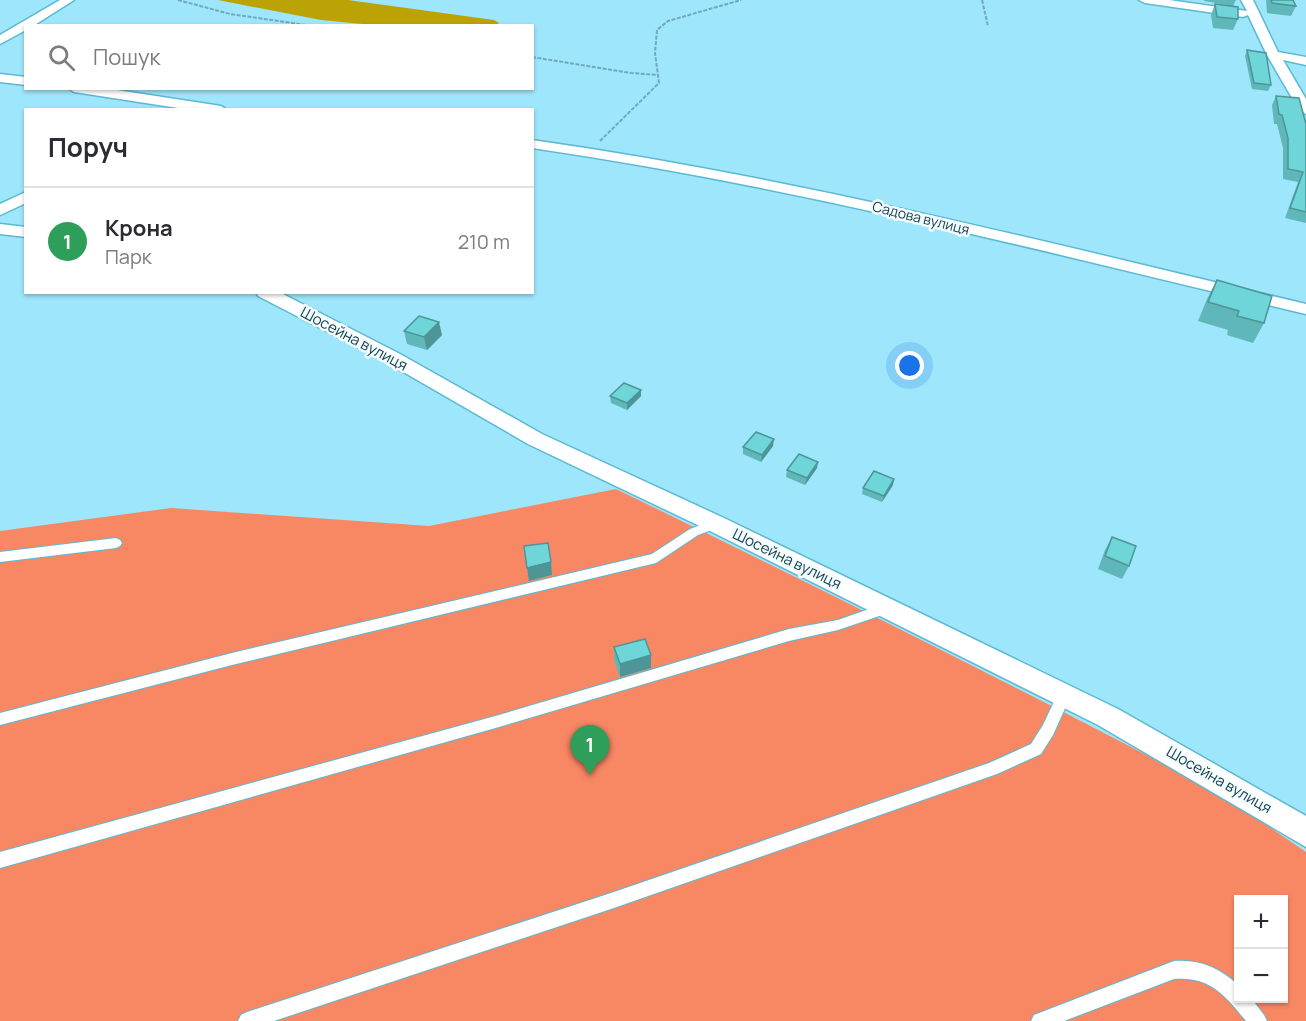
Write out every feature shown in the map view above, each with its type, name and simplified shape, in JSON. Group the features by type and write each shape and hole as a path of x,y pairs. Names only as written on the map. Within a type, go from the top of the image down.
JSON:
{"street":[{"path":"27,24 68,0"},
{"path":"1145,0 1254,15"},
{"path":"1247,0 1273,55 1306,111"},
{"path":"0,40 24,26"},
{"path":"1273,55 1306,61"},
{"path":"0,78 24,81"},
{"path":"87,90 200,108"},
{"name":"Садова вулиця","path":"534,144 747,180 879,208 1306,309"},
{"path":"0,210 24,198"},
{"path":"0,229 24,232"},
{"name":"Шосейна вулиця","path":"271,294 393,358 535,439 716,524 1119,723 1285,818 1306,833"}],"lane":[{"path":"0,719 232,659 656,558 694,532 716,524"},
{"path":"0,557 116,543"},
{"path":"0,860 499,721 789,635 838,625 886,608"},
{"path":"247,1021 612,901 992,769 1036,749 1048,730 1064,695"},
{"path":"1040,1021 1174,970 1189,968 1212,976 1227,985 1234,993"},
{"path":"1243,1003 1258,1021"}],"path":[{"path":"178,0 230,14 299,24"},
{"path":"589,152 659,83 655,53 657,30 668,21 741,0"},
{"path":"982,0 988,26"},
{"path":"534,57 631,73 658,75"}],"shaded area":[{"path":"218,0 348,0 494,20 499,23 363,24 321,20"},
{"path":"616,489 1131,747 1238,807 1306,852 1306,1021 0,1021 0,531 171,508 429,526"}],"building":[{"path":"1271,0 1293,0 1296,6 1272,3"},
{"path":"1215,4 1238,7 1238,19 1217,17"},
{"path":"1247,50 1266,53 1271,85 1254,83"},
{"path":"1276,96 1299,98 1306,124 1306,212 1290,208 1303,172 1288,169 1288,138 1282,115 1279,114"},
{"path":"1217,280 1272,296 1264,323 1237,316 1239,311 1208,302"},
{"path":"419,316 439,322 424,337 404,331"},
{"path":"624,383 641,390 627,403 610,396"},
{"path":"756,432 774,439 762,455 743,447"},
{"path":"799,454 818,462 807,478 787,470"},
{"path":"874,471 894,479 884,496 863,488"},
{"path":"1112,537 1136,546 1129,566 1105,556"},
{"path":"548,543 551,562 527,568 524,546"},
{"path":"645,639 651,655 620,664 614,647"}],"place":[{"name":"Крона","path":"590,775"}]}
